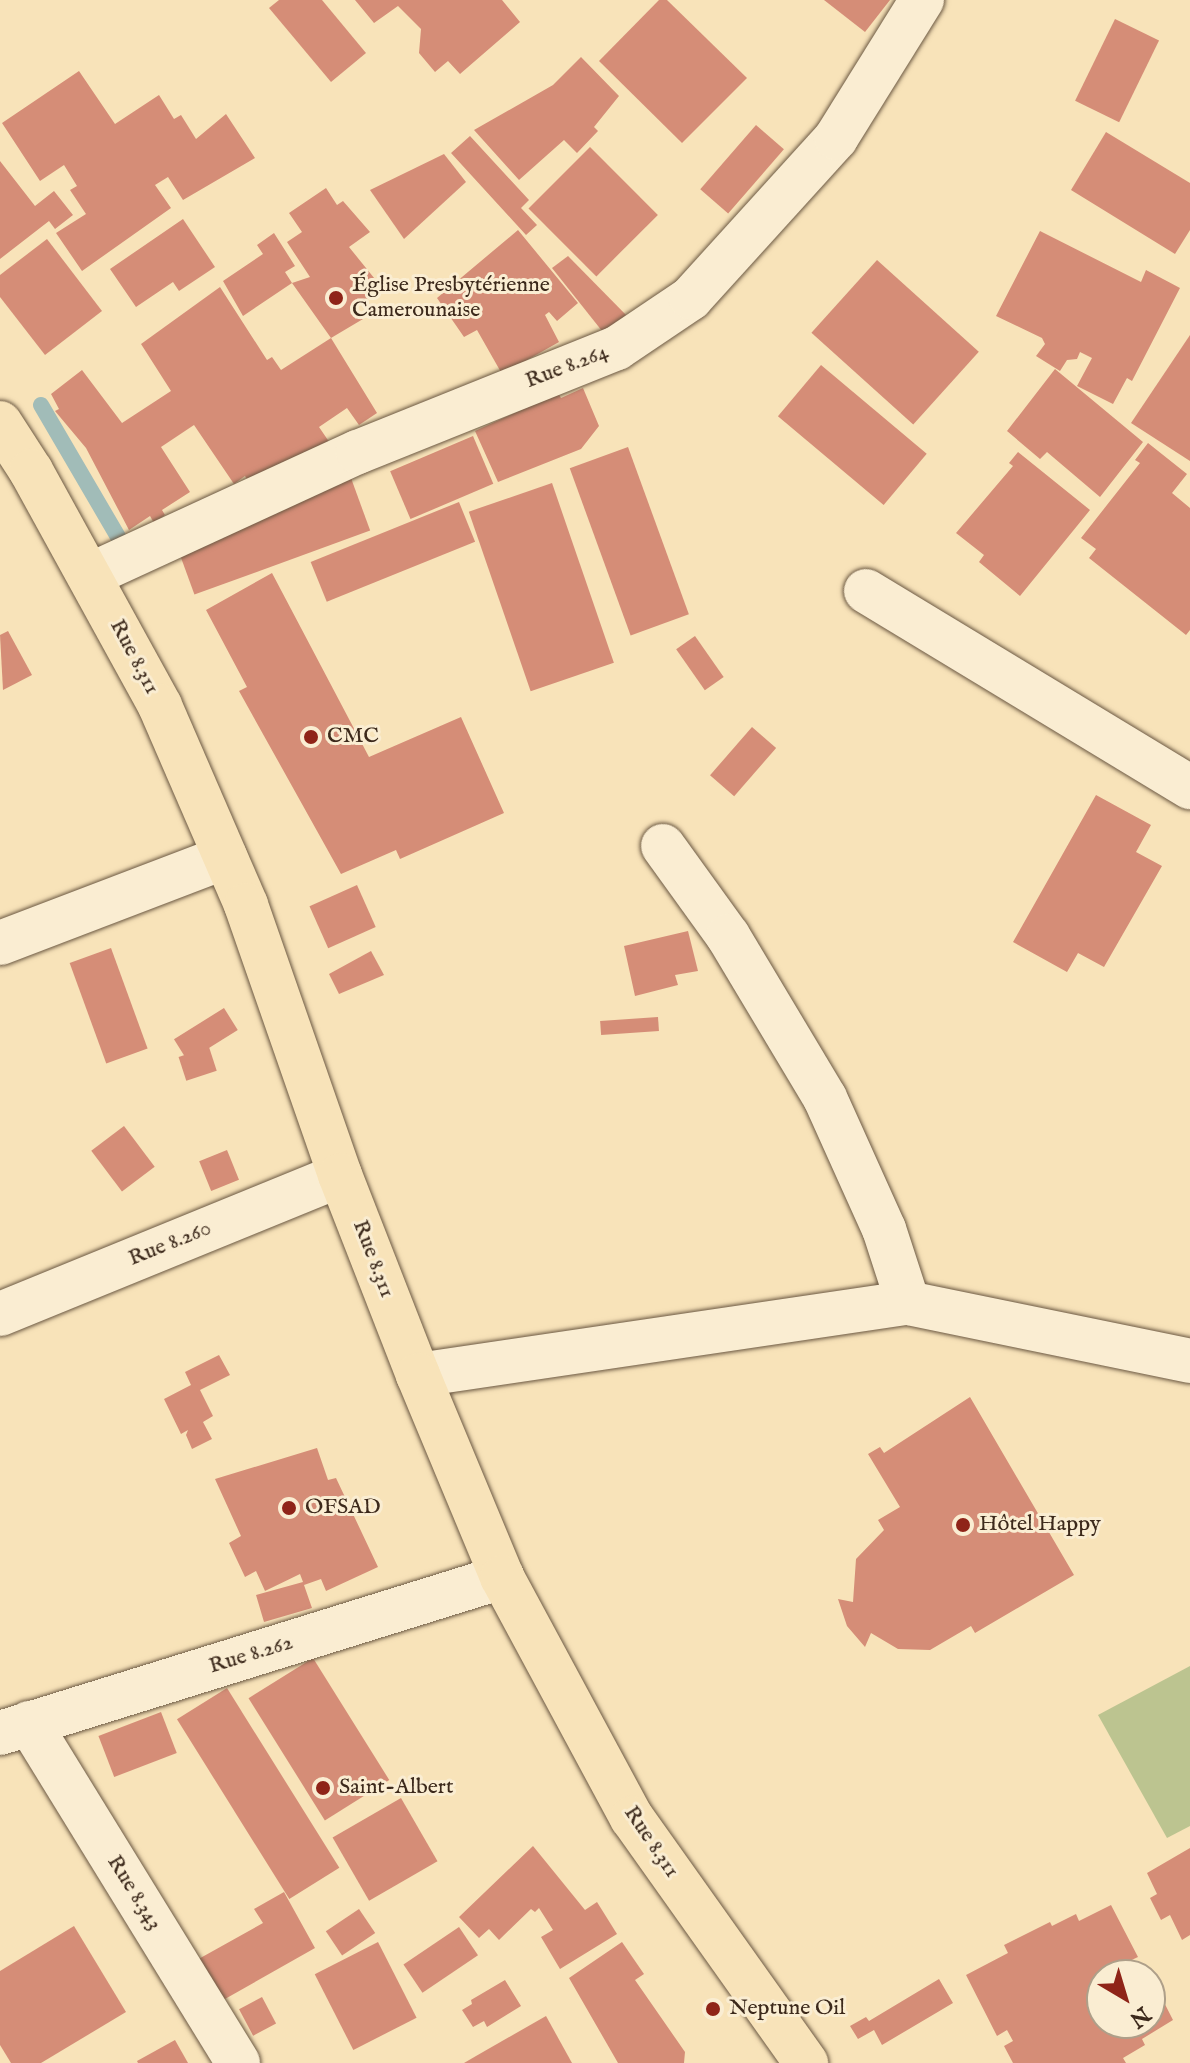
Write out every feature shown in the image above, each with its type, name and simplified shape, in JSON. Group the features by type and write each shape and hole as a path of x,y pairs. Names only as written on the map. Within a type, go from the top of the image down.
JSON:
{"main road":[{"name":"Rue 8.311","path":"0,423 90,575 160,706 246,905 340,1175 418,1375 502,1577 632,1818 806,2063"}],"street":[{"name":"Rue 8.264","path":"90,575 358,452 617,348 691,298 836,138 922,0"},
{"path":"866,591 1190,787"},
{"path":"663,846 728,936 825,1098 884,1229 908,1303"},
{"path":"0,943 225,857"},
{"name":"Rue 8.260","path":"0,1314 340,1175"},
{"path":"418,1375 908,1303 1190,1361"},
{"name":"Rue 8.262","path":"14,1728 502,1577"},
{"name":"Rue 8.343","path":"14,1728 238,2063"}],"green space":[{"path":"1190,1666 1190,1826 1167,1838 1098,1715"}],"building":[{"path":"279,0 322,0 366,53 331,82 269,8"},
{"path":"355,0 502,0 520,22 460,74 448,61 435,72 419,53 421,29 398,6 374,23"},
{"path":"659,0 667,0 747,78 682,143 599,61"},
{"path":"824,0 890,0 865,32"},
{"path":"1115,19 1159,40 1119,122 1075,101"},
{"path":"581,57 619,96 594,127 598,131 577,153 564,140 519,180 474,130 553,85"},
{"path":"79,71 115,124 159,95 174,119 181,115 196,139 226,114 255,158 183,200 168,177 155,185 171,208 82,271 56,233 86,214 70,190 77,186 64,165 40,181 2,123"},
{"path":"756,125 784,149 728,213 700,189"},
{"path":"1106,132 1190,183 1190,230 1175,254 1071,190"},
{"path":"470,136 529,200 521,208 537,225 526,235 451,153"},
{"path":"590,147 658,215 596,276 528,209"},
{"path":"444,154 466,182 404,239 370,190"},
{"path":"0,161 35,206 54,191 73,215 55,229 49,221 0,259"},
{"path":"326,188 337,205 343,201 370,232 349,247 383,289 356,307 363,319 331,338 292,283 310,277 287,242 302,232 289,213"},
{"path":"183,219 215,267 179,291 173,282 136,307 110,269"},
{"path":"518,230 578,303 557,321 549,312 545,315 559,342 502,374 477,330 464,337 437,298"},
{"path":"1040,231 1141,282 1146,270 1180,288 1132,381 1127,378 1113,404 1077,386 1092,358 1080,352 1077,359 1067,360 1060,371 1036,356 1045,344 1042,338 996,316"},
{"path":"274,233 295,266 285,272 292,283 243,316 223,281 263,254 257,245"},
{"path":"47,239 102,311 45,355 0,297 0,275"},
{"path":"568,256 630,319 606,336 552,268"},
{"path":"877,260 979,352 913,424 811,333"},
{"path":"220,287 267,360 272,357 281,370 331,338 377,413 359,425 347,408 319,427 334,449 255,492 245,476 234,484 194,425 161,447 190,492 162,510 165,515 154,523 150,516 129,530 86,448 55,411 59,409 51,394 82,370 122,423 171,391 141,344"},
{"path":"1190,335 1190,461 1131,423"},
{"path":"821,365 927,454 884,505 778,416"},
{"path":"1055,369 1143,442 1100,497 1047,452 1040,459 1007,431"},
{"path":"583,388 599,426 581,449 498,482 475,431 558,393 561,398"},
{"path":"473,436 493,484 410,519 390,471"},
{"path":"1148,443 1187,474 1172,493 1190,508 1190,630 1186,635 1089,558 1096,549 1081,538 1140,463 1135,460"},
{"path":"628,447 689,614 631,635 570,468"},
{"path":"1018,452 1090,510 1020,596 979,562 984,555 956,533 1013,466 1009,463"},
{"path":"351,478 370,531 194,595 175,542"},
{"path":"552,483 614,663 531,691 469,512"},
{"path":"459,502 475,542 327,602 311,562"},
{"name":"CMC","path":"272,573 369,757 461,717 504,813 400,859 396,850 341,874 239,691 247,687 206,610"},
{"path":"8,631 32,675 3,690 0,635"},
{"path":"695,636 724,677 705,690 676,649"},
{"path":"752,727 776,748 734,796 710,775"},
{"path":"1096,795 1151,825 1136,852 1162,866 1104,967 1078,953 1067,972 1013,942"},
{"path":"357,885 376,927 328,948 309,906"},
{"path":"688,931 698,971 675,975 678,985 635,996 624,946"},
{"path":"111,948 148,1049 106,1064 70,963"},
{"path":"371,951 384,975 339,994 329,974"},
{"path":"224,1008 238,1030 188,1061 174,1039"},
{"path":"658,1017 659,1031 601,1035 600,1021"},
{"path":"209,1047 217,1071 186,1081 179,1057"},
{"path":"124,1126 155,1167 122,1191 91,1151"},
{"path":"227,1150 239,1180 211,1191 199,1161"},
{"path":"219,1355 230,1375 200,1390 213,1416 203,1422 212,1439 192,1449 186,1435 188,1430 181,1434 164,1399 191,1385 185,1372"},
{"name":"Hôtel Happy","path":"970,1397 1074,1575 975,1633 971,1626 930,1650 898,1649 871,1633 865,1647 847,1626 838,1599 853,1602 856,1559 884,1530 878,1520 900,1507 868,1454 880,1447 884,1453"},
{"name":"OFSAD","path":"317,1448 328,1480 336,1478 378,1567 326,1591 321,1579 304,1585 312,1608 264,1622 256,1595 303,1582 300,1574 265,1591 256,1571 245,1577 229,1543 241,1536 215,1479"},
{"path":"313,1658 389,1780 325,1820 249,1698"},
{"path":"227,1688 339,1868 289,1899 177,1719"},
{"path":"161,1712 177,1753 114,1777 98,1736"},
{"path":"401,1798 438,1861 369,1901 333,1838"},
{"path":"533,1846 585,1910 597,1902 617,1934 560,1969 541,1937 553,1930 539,1908 535,1912 531,1909 499,1940 489,1929 479,1938 459,1917"},
{"path":"1190,1848 1190,1935 1182,1940 1170,1915 1161,1920 1150,1898 1157,1894 1147,1873"},
{"path":"284,1892 315,1948 209,2008 195,1961 263,1923 254,1909"},
{"path":"1111,1905 1138,1957 1086,1959 1086,2039 1142,2039 1145,2045 1123,2058 1126,2063 1013,2063 1004,2046 1013,2041 1007,2030 997,2036 966,1975 1008,1953 1004,1945 1050,1922 1052,1926 1076,1914 1079,1921"},
{"path":"359,1909 375,1933 342,1955 326,1931"},
{"path":"74,1926 126,2012 41,2063 11,2063 0,2045 0,1971"},
{"path":"459,1927 478,1955 422,1993 403,1964"},
{"path":"378,1942 417,2018 353,2050 315,1974"},
{"path":"622,1942 644,1974 635,1980 685,2052 684,2063 618,2063 569,1978"},
{"path":"939,1979 953,2003 882,2045 874,2030 858,2039 850,2026 866,2017 869,2021"},
{"path":"505,1980 521,2006 487,2027 484,2021 473,2027 462,2010 472,2004 471,2000"},
{"path":"262,1997 276,2023 253,2036 239,2009"},
{"path":"1166,2006 1173,2020 1166,2024"},
{"path":"546,2016 572,2063 464,2063 476,2056"},
{"path":"175,2040 188,2063 138,2063 137,2061"}],"waterway":[{"path":"41,405 118,537"}],"place":[{"name":"Église Presbytérienne Camerounaise","path":"336,298"},
{"name":"CMC","path":"311,737"},
{"name":"OFSAD","path":"289,1508"},
{"name":"Hôtel Happy","path":"963,1525"},
{"name":"Saint-Albert","path":"323,1788"},
{"name":"Neptune Oil","path":"713,2009"}]}
